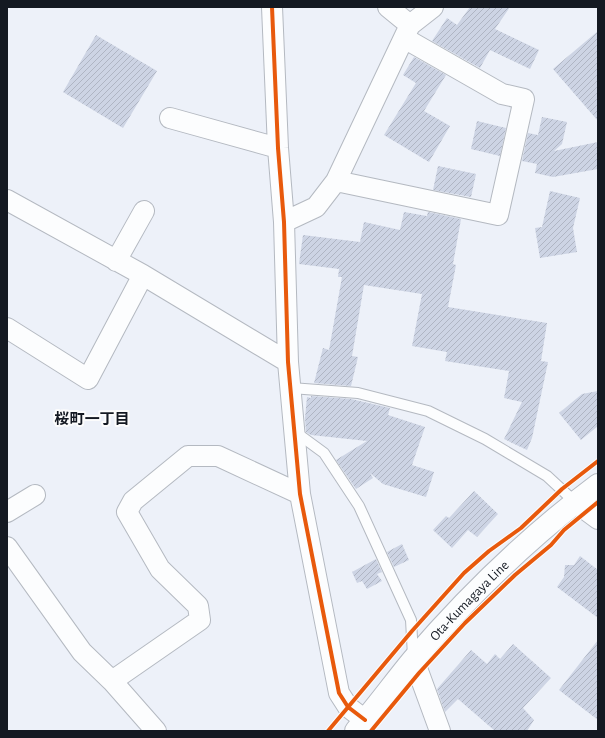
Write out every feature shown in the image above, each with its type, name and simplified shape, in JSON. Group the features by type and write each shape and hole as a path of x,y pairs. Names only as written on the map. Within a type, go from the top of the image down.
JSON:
{"main road":[{"name":"Ota-Kumagaya Line","path":"360,726 414,660 470,600 524,546 575,502 598,485"}],"street":[{"path":"272,7 278,148 284,222 288,362 300,494 339,694 360,726"},
{"path":"336,181 498,215 524,99 502,94 407,32 388,7"},
{"path":"284,222 316,207 336,181 407,32 433,7"},
{"path":"170,118 278,148"},
{"path":"7,200 143,276 288,362"},
{"path":"116,261 144,211"},
{"path":"7,328 88,379 143,276"},
{"path":"112,681 200,620 198,606 160,569 127,512 133,501 188,456 218,456 300,494"},
{"path":"7,512 35,495"},
{"path":"575,502 598,519"},
{"path":"7,547 82,652 112,681 156,731"},
{"path":"414,660 440,731"}],"lane":[{"path":"291,388 358,393 428,411 485,439 547,476 575,502"},
{"path":"294,431 324,452 359,506 411,620 414,660"}],"building":[{"path":"470,7 510,7 495,29 539,50 530,69 490,50 480,68 432,41 447,18 457,25"},
{"path":"598,31 598,121 553,69"},
{"path":"96,35 157,71 123,128 63,92"},
{"path":"414,57 446,75 424,111 450,126 429,162 384,135 416,83 403,75"},
{"path":"542,117 567,122 562,144 554,151 598,142 598,169 553,177 535,173 537,164 522,161 528,133 538,135"},
{"path":"477,121 506,128 500,156 471,149"},
{"path":"438,166 476,174 471,197 433,190"},
{"path":"550,191 580,198 573,228 577,252 540,258 535,228 542,227"},
{"path":"404,212 427,216 428,212 461,219 453,264 456,265 448,307 547,323 541,361 548,362 532,438 527,450 504,439 522,402 504,398 509,371 445,361 447,352 412,346 422,294 364,285 352,356 358,357 351,386 314,383 323,348 329,350 342,277 338,277 339,269 299,264 303,235 360,242 364,222 400,230"},
{"path":"598,391 598,426 581,440 559,413 582,394"},
{"path":"311,396 351,399 390,408 388,415 425,427 412,465 434,472 426,497 383,484 370,473 373,478 356,489 336,460 367,441 311,435 306,432 305,418 307,397 311,398"},
{"path":"474,491 498,514 477,537 468,530 452,548 433,530 446,516 449,518"},
{"path":"402,544 409,560 394,567 387,552"},
{"path":"580,556 598,570 598,618 557,587 564,577 565,565 574,565"},
{"path":"376,559 382,572 377,574 382,581 367,589 362,581 357,583 352,572"},
{"path":"598,640 598,720 559,690"},
{"path":"513,644 551,678 523,708 534,720 527,731 495,731 458,699 445,712 437,689 471,650 487,664 495,654 500,659"}],"cycle path":[{"path":"272,7 278,148 284,222 288,362 300,494 339,693 348,707 365,720"},
{"path":"328,731 412,631 464,573 489,551 521,528 562,489 598,461"},
{"path":"371,731 419,673 465,623 515,575 551,545 564,530 598,502"}],"district":[{"name":"桜町一丁目","path":"92,419"}]}
